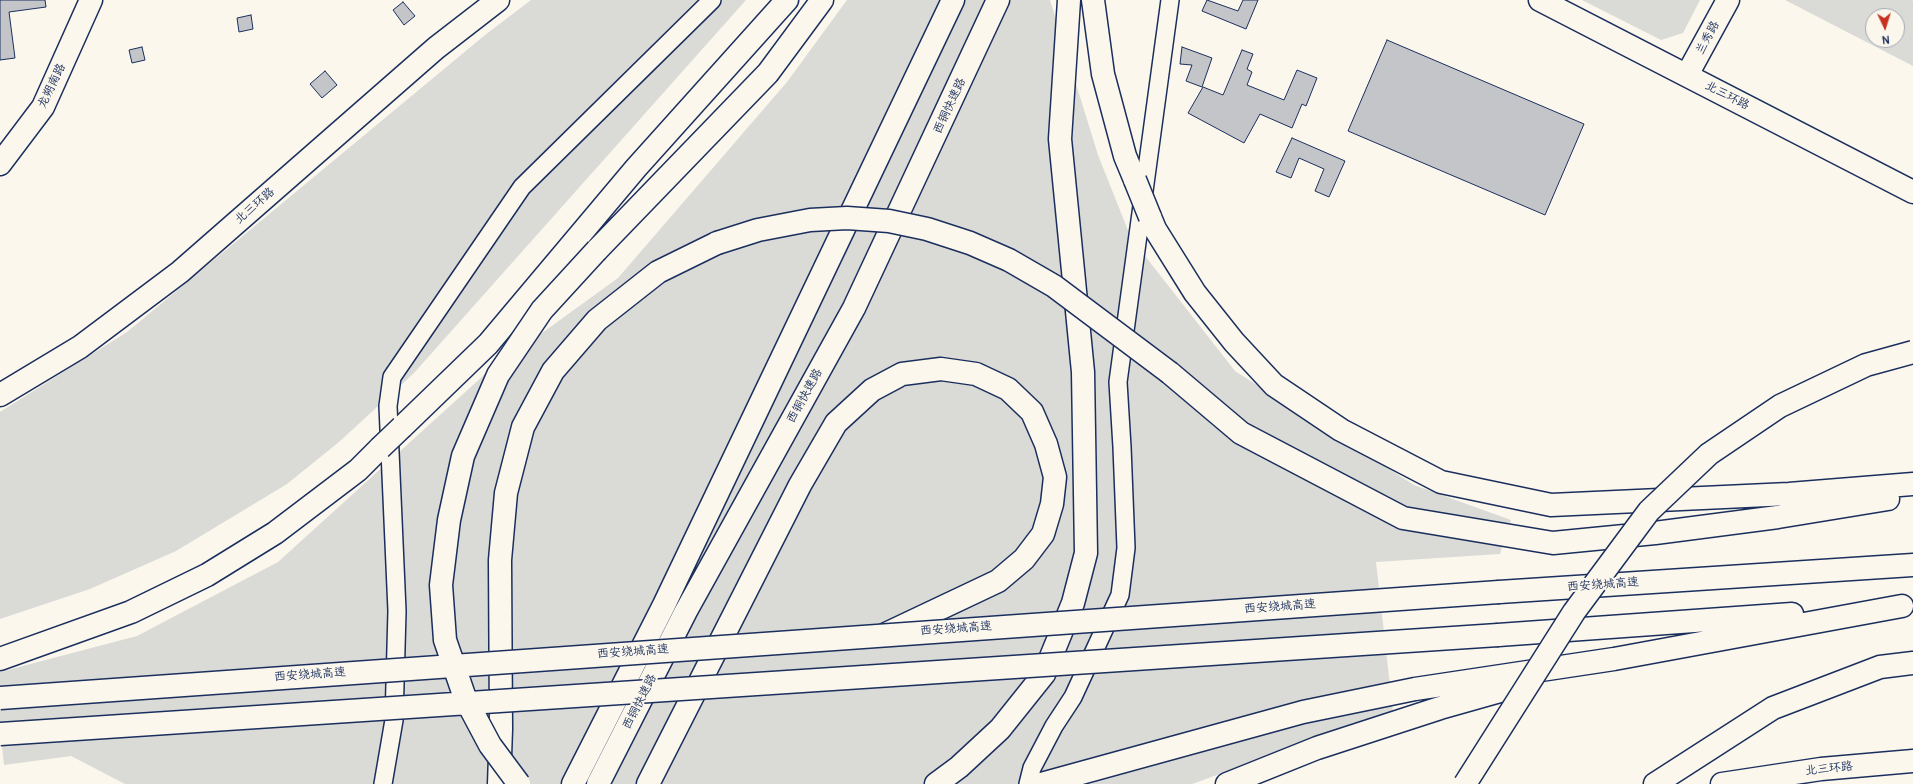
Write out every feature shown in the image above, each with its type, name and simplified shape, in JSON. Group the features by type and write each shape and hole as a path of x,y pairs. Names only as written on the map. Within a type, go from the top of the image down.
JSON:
{"main road":[{"name":"龙朔南路","path":"0,164 43,107 91,0"},
{"name":"北三环路","path":"0,395 80,346 180,272 436,48 498,0"},
{"path":"0,659 131,612 207,575 275,533 358,470 488,344 636,168 787,0"},
{"path":"519,784 490,745 465,698 445,640 441,585 448,520 462,456 498,375 542,310 597,250 768,73 822,0"},
{"name":"西铜快速路","path":"573,784 664,606 953,0"},
{"name":"西铜快速路","path":"598,784 686,611 854,308 998,0"},
{"path":"936,784 959,767 1000,729 1044,674 1072,603 1086,553 1083,372 1060,140 1070,0"},
{"path":"1093,0 1103,74 1125,156 1155,229 1195,293 1234,342 1274,385 1341,430 1442,482 1551,505 1788,494 1913,484"},
{"name":"北三环路","path":"1540,0 1913,192"},
{"name":"兰秀路","path":"1687,75 1728,0"},
{"path":"499,784 501,729 500,560 506,493 523,427 553,371 597,320 658,272 717,243 758,230 810,220 847,218 890,221 927,229 970,243 1009,260 1054,286 1170,373 1240,433 1403,518 1553,543 1655,533 1778,517 1913,494"},
{"path":"1465,784 1574,612 1649,511 1709,454 1780,406 1866,365 1913,352"},
{"path":"648,784 816,457 836,423 872,390 902,374 941,369 976,374 1008,389 1032,412 1046,444 1055,477 1052,504 1043,534 1024,560 998,581 886,634"},
{"name":"西安绕城高速","path":"0,698 886,634 1913,565"},
{"path":"0,734 1498,635 1907,606"},
{"path":"1041,784 1303,712 1414,689 1614,659 1907,606"},
{"path":"1227,784 1317,748 1440,708 1614,659"},
{"path":"1655,784 1773,708 1880,667 1913,663"},
{"name":"北三环路","path":"1722,784 1821,769 1913,761"},
{"path":"1790,784 1821,769"}],"street":[{"path":"383,784 394,720 397,619 388,406 392,377 522,187 712,0"},
{"path":"1028,784 1032,768 1054,726 1073,697 1120,595 1126,548 1118,382 1170,0"}],"shaded area":[{"path":"531,0 746,0 414,373 339,442 287,484 176,551 90,589 0,619 0,412 127,332 485,35"},
{"path":"847,0 1050,0 1098,155 1131,238 1235,371 1414,485 1511,520 1500,554 1376,562 1393,712 1192,784 125,784 71,756 4,765 0,727 0,672 137,636 278,562 484,375 618,278 787,82"},
{"path":"1582,0 1700,0 1683,33 1661,40"},
{"path":"1785,0 1912,0 1913,66 1878,48 1905,48 1905,8 1865,8 1865,41"}],"building":[{"path":"0,0 45,0 46,7 9,12 15,58 0,60"},
{"path":"1207,0 1238,11 1243,0 1258,0 1246,29 1202,11"},
{"path":"403,2 415,16 404,25 393,10"},
{"path":"251,15 253,29 239,32 237,18"},
{"path":"1387,40 1584,124 1545,215 1348,131"},
{"path":"142,47 145,60 132,63 129,50"},
{"path":"1182,47 1212,58 1202,87 1186,81 1192,65 1180,64"},
{"path":"1242,50 1253,54 1247,69 1252,72 1247,85 1284,100 1297,70 1317,78 1306,106 1302,104 1292,128 1260,114 1244,143 1188,113 1203,87 1223,95"},
{"path":"325,71 337,85 322,98 310,84"},
{"path":"1292,138 1345,161 1329,197 1315,191 1324,169 1299,158 1291,178 1276,172"}]}
